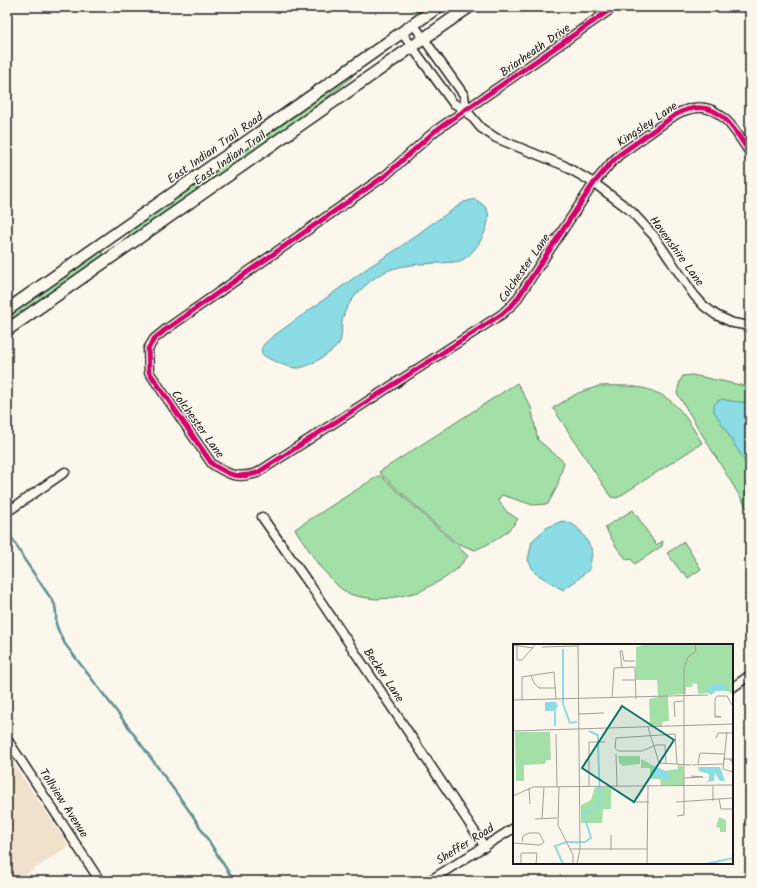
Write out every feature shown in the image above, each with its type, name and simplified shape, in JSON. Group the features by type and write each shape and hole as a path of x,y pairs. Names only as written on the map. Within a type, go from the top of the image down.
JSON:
{"main road":[{"name":"East Indian Trail Road","path":"7,310 438,7"},
{"name":"East Indian Trail","path":"7,330 469,7"},
{"path":"110,238 120,251"}],"street":[{"name":"Briarheath Drive","path":"466,110 614,7"},
{"name":"Havenshire Lane","path":"414,25 464,95 466,110"},
{"name":"Havenshire Lane","path":"402,32 454,103 466,110 481,128 496,138 553,160 594,184 622,204 654,236 694,295 704,306 716,315 733,323 750,326"},
{"name":"Kingsley Lane","path":"594,184 619,155 675,115 696,107 706,108 725,118 750,153"},
{"name":"Colchester Lane","path":"466,110 435,131 386,175 165,330 154,340 148,349 150,372 212,464 224,472 234,476 245,477 257,473 502,314 515,302 594,184"},
{"path":"7,512 65,472"},
{"name":"Becker Lane","path":"262,517 308,582 485,846"},
{"path":"733,687 750,675"},
{"name":"Tollview Avenue","path":"7,738 100,881"},
{"name":"Sheffer Road","path":"429,881 513,829"}],"shaded area":[{"path":"7,754 69,846 16,881 7,881"}],"green space":[{"path":"410,7 430,7 417,16"},
{"path":"352,74 353,76 305,116 132,236 129,234 129,231"},
{"path":"99,251 103,253 103,257 7,325 7,317"},
{"path":"692,375 750,387 750,513 677,393 683,376"},
{"path":"517,383 531,407 538,440 564,462 557,487 548,504 533,505 502,495 498,500 507,512 518,519 509,530 499,538 475,550 456,543 379,472"},
{"path":"599,386 643,388 662,395 679,409 702,443 617,498 611,497 553,408 578,393"},
{"path":"378,476 381,476 468,556 457,569 445,578 419,592 391,598 376,599 349,594 339,587 320,567 295,529"},
{"path":"633,510 656,545 663,541 662,546 635,564 631,559 627,560 617,548 605,527"},
{"path":"684,542 701,569 688,578 684,572 682,573 667,553"}],"water":[{"path":"475,199 487,210 488,221 486,230 481,240 466,258 455,262 417,264 401,267 386,271 379,275 361,289 351,301 342,321 340,343 331,352 313,363 301,368 293,368 263,355 261,350 262,348 272,337 430,225 464,202"},
{"path":"722,399 750,403 750,470 714,411 715,404"},
{"path":"562,521 573,524 577,527 592,550 590,569 563,590 535,573 528,560 532,541 546,528"}],"waterway":[{"path":"7,529 24,559 54,603 58,631 65,644 127,725 193,816 234,881"}],"cycle path":[{"path":"614,7 435,131 386,175 154,339 148,349 149,372 212,464 233,475 244,476 257,473 502,314 515,302 594,183 610,164 619,155 675,115 689,109 700,108 711,110 728,122 750,153"}]}
